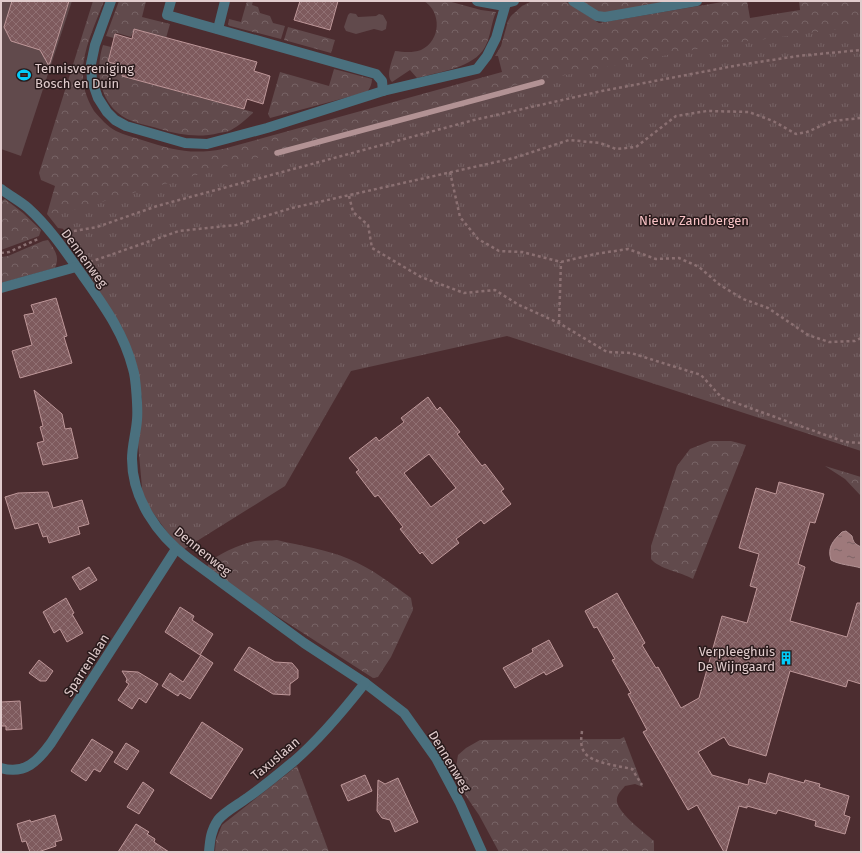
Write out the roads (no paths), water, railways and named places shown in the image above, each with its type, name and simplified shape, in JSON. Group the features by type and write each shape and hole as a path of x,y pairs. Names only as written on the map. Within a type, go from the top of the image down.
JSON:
{"street":[{"path":"111,1 95,45 91,64 92,81 98,98 107,112 115,120 126,126 185,143 207,144 267,128 384,91 477,69 487,56 496,38 510,2"},
{"path":"171,1 167,15 376,74 382,81 384,91"},
{"path":"218,29 225,1"},
{"path":"476,1 500,5 510,2"},
{"path":"574,1 597,16 605,17 697,1"},
{"name":"Dennenweg","path":"1,189 28,208 52,233 121,334 134,370 138,418 132,458 135,483 142,502 161,533 176,549 304,643 365,683 404,713 436,758 460,803 482,852"},
{"path":"1,288 76,267"},
{"name":"Sparrenlaan","path":"1,768 15,770 24,768 33,764 41,757 176,549"},
{"name":"Taxuslaan","path":"209,852 212,829 219,819 310,746 340,714 365,683"}],"water":[{"path":"846,531 852,536 855,543 861,547 861,568 831,560 830,548 832,544 842,532"}],"waterway":[{"path":"277,153 542,82"}],"place":[{"name":"Tennisvereniging Bosch en Duin","path":"24,75"},
{"name":"Verpleeghuis De Wijngaard","path":"786,658"}],"park label":[{"name":"Nieuw Zandbergen","path":"694,220"}]}
